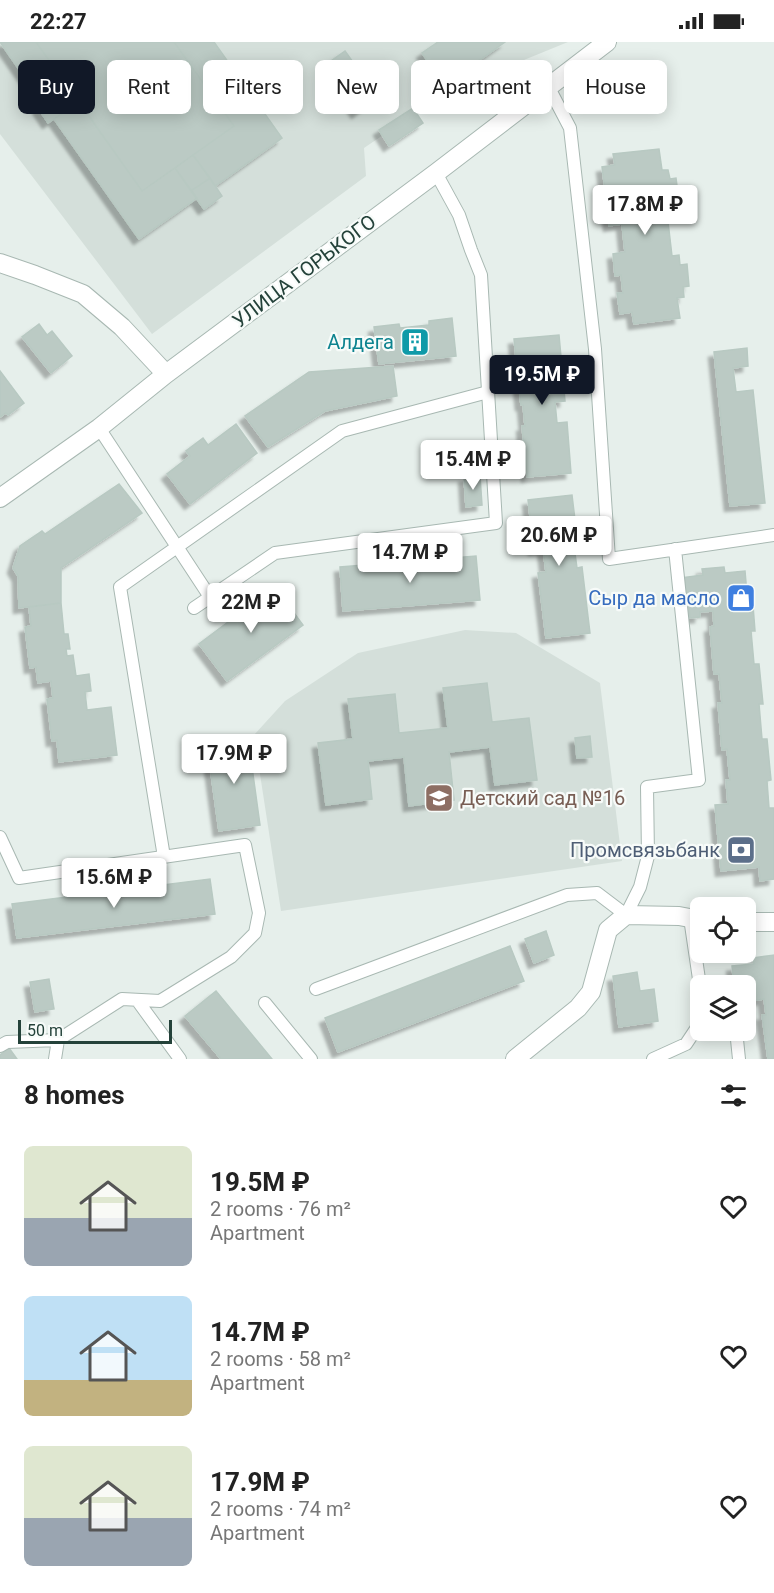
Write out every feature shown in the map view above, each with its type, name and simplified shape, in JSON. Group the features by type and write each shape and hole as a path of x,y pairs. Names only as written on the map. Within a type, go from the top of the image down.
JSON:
{"street":[{"name":"УЛИЦА ГОРЬКОГО","path":"552,83 607,42"},
{"name":"УЛИЦА ГОРЬКОГО","path":"0,498 99,428 166,374 512,114"},
{"path":"0,263 83,294 122,327 166,374"},
{"path":"516,1059 578,1008 591,992 608,930 626,915 690,919"},
{"path":"756,922 774,922"}],"lane":[{"path":"552,94 570,128 595,349 609,559 774,536"},
{"path":"194,609 275,553 496,523 481,275 459,216 436,173"},
{"path":"164,857 120,587 342,430 488,392"},
{"path":"99,428 210,597"},
{"path":"316,989 567,895 597,893 626,915 640,887 648,856 647,787 699,780 675,549"},
{"path":"0,837 20,878 245,845 259,913 255,933 231,957 160,1001 122,999 58,1040 7,1042 0,1046"},
{"path":"137,1000 180,1059"},
{"path":"266,1003 311,1059"},
{"path":"653,1059 686,1044 690,1038"},
{"path":"55,1059 58,1040"},
{"path":"737,1041 739,1059"}],"shaded area":[{"path":"0,42 568,42 524,60 411,60 411,114 414,114 364,148 366,176 152,334 0,134"},
{"name":"Детский сад №16","path":"465,630 516,633 600,683 622,861 281,911 254,735 285,701 358,653"}],"building":[{"path":"0,42 36,42 49,60 18,60 18,68"},
{"path":"36,42 174,42 187,60 107,60 107,114 191,114 191,66 203,83 203,114 225,114 234,126 142,191 87,114 95,114 95,60 49,60"},
{"path":"174,42 214,42 227,60 203,60 203,83 191,66 191,60 187,60"},
{"path":"438,42 505,42 479,60 427,60 422,53"},
{"path":"345,51 351,60 332,60"},
{"path":"411,109 411,114 417,114 423,123 389,146 379,130"},
{"path":"42,114 61,114 48,123"},
{"path":"61,114 87,114 142,191 175,168 197,198 139,239 54,119"},
{"path":"225,114 265,114 282,138 215,186 193,155 234,126"},
{"path":"659,149 662,170 668,170 670,179 676,178 679,201 672,202 674,212 667,213 672,256 679,255 680,265 687,264 689,286 683,287 684,297 677,298 680,318 634,324 632,312 620,314 617,293 623,293 621,275 615,276 613,254 625,252 622,224 609,226 607,206 612,205 610,188 605,189 602,167 615,165 613,154"},
{"path":"193,155 210,178 191,191 175,168"},
{"path":"210,178 222,196 204,209 191,191"},
{"name":"Алдега","path":"452,318 456,356 379,364 374,327 399,324 400,328 429,325 429,321"},
{"path":"39,324 47,335 52,331 72,356 51,373 22,337"},
{"path":"559,335 565,401 555,402 557,423 567,422 571,473 527,477 522,426 525,426 514,339"},
{"path":"747,348 748,366 733,368 736,392 753,390 765,503 730,506 714,352"},
{"path":"393,366 397,396 325,411 268,447 245,416 309,372"},
{"path":"0,371 24,403 8,415 6,413 0,417"},
{"path":"236,424 257,453 190,504 167,474 190,456 186,451 203,438 208,445"},
{"path":"480,476 482,505 466,507 464,477"},
{"path":"119,484 142,513 61,568 61,603 19,608 18,576 13,568 20,546 42,531 45,534"},
{"path":"572,495 578,545 574,546 577,568 582,567 590,633 546,638 538,573 546,572 543,549 534,550 528,500"},
{"path":"476,556 480,600 343,611 340,567"},
{"path":"724,567 725,573 745,571 747,594 752,593 755,631 751,631 754,664 759,664 763,704 759,704 762,739 767,739 771,780 767,781 769,808 774,808 774,879 760,881 759,867 721,871 715,805 728,804 726,780 730,780 727,749 722,750 718,703 722,703 719,674 714,674 710,627 714,626 713,611 700,612 700,617 690,618 688,596 683,597 681,578 703,575 702,569"},
{"path":"275,587 303,625 227,681 199,644"},
{"path":"61,603 64,634 68,634 70,649 66,649 67,656 73,655 76,676 89,674 91,691 85,692 87,710 111,707 117,755 59,762 57,740 52,741 47,699 53,698 51,681 38,683 36,667 30,668 25,627 31,626 29,607"},
{"path":"487,683 492,722 529,718 537,780 495,785 490,747 449,752 454,800 409,806 404,757 368,761 372,799 326,805 318,743 353,739 348,699 395,694 399,733 448,728 443,688"},
{"path":"590,736 592,757 577,758 575,738"},
{"path":"248,738 260,825 219,831 207,744"},
{"path":"210,879 215,914 17,938 12,904"},
{"path":"546,931 554,955 534,963 525,939"},
{"path":"510,946 524,981 338,1052 325,1018"},
{"path":"774,955 774,1059 768,1059 762,1015 766,1015 764,999 756,1000 756,975 733,975 732,966 754,964 756,958"},
{"path":"637,972 640,991 654,989 658,1021 619,1027 613,976"},
{"path":"49,979 54,1009 35,1012 30,982"},
{"path":"216,991 272,1059 221,1059 185,1016"},
{"path":"9,1048 17,1059 0,1059 0,1055"}],"place":[{"name":"Алдега","path":"415,342"},
{"name":"Сыр да масло","path":"741,598"},
{"name":"Детский сад №16","path":"439,798"},
{"name":"Промсвязьбанк","path":"741,850"}]}
